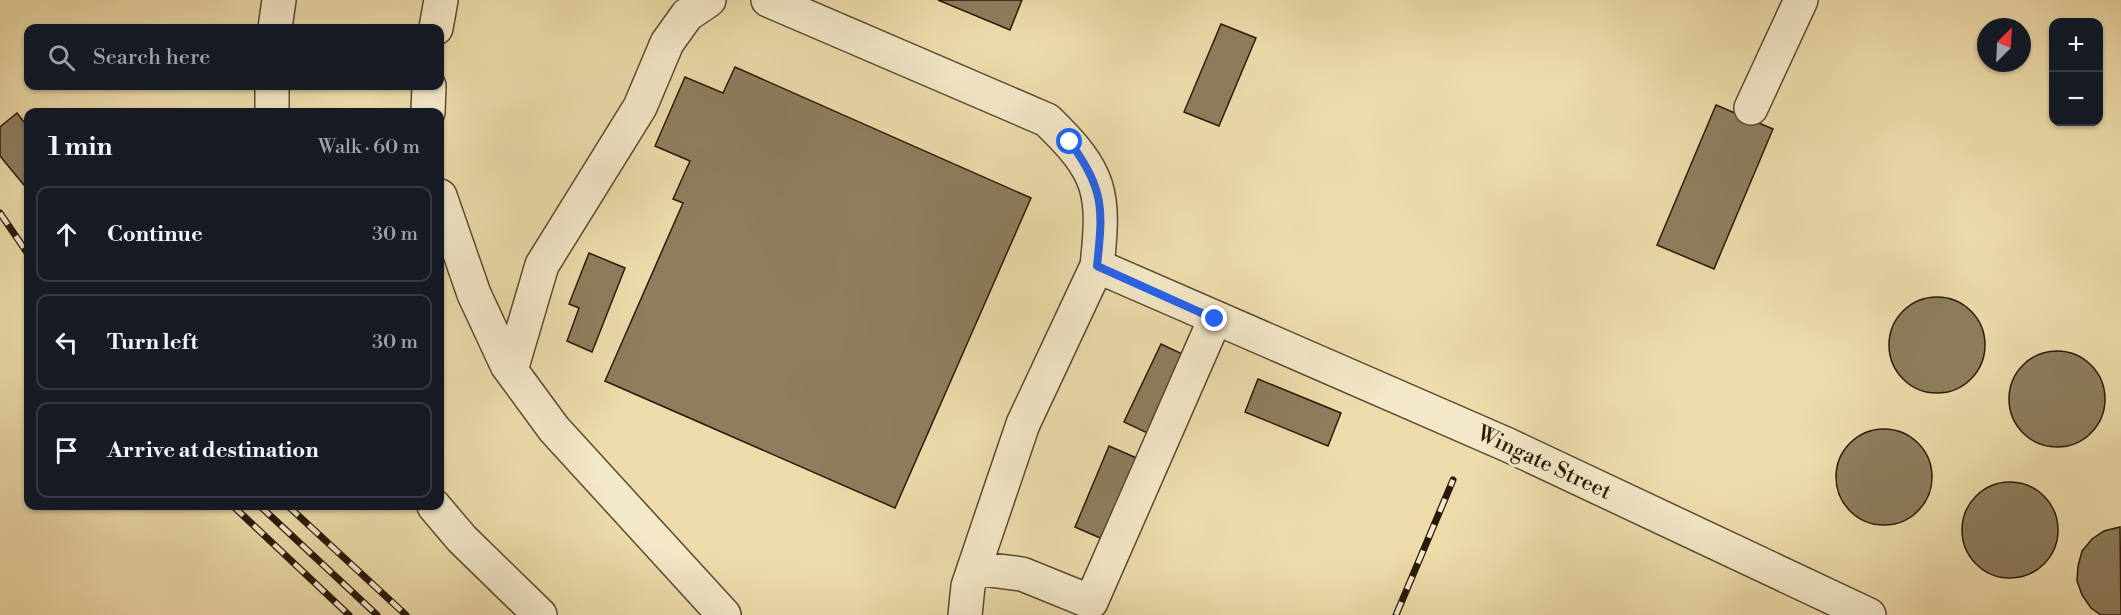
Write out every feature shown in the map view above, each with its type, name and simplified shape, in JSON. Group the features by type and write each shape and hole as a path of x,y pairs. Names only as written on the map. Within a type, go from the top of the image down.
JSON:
{"street":[{"path":"276,24 279,0"},
{"path":"437,24 441,0"},
{"path":"511,370 542,265 640,107 667,43 687,15 710,0"},
{"path":"768,0 1047,120 1070,142 1088,167 1100,195 1102,220 1097,266 1023,424 968,586 965,615"},
{"path":"1751,108 1801,0"},
{"path":"272,90 272,108"},
{"path":"428,108 429,90"},
{"path":"444,208 474,294 511,370 554,429 724,615"},
{"name":"Wingate Street","path":"1097,266 1508,445 1869,615"},
{"path":"974,568 1022,574 1091,602 1215,319"},
{"path":"437,510 462,539 540,615"}],"building":[{"path":"938,0 1022,0 1010,30"},
{"path":"1221,24 1256,38 1219,126 1184,112"},
{"path":"735,67 1031,198 895,508 605,381 683,203 673,199 690,161 655,146 685,77 723,93"},
{"path":"1716,105 1773,129 1714,269 1657,245"},
{"path":"17,113 24,122 24,185 0,156 0,127"},
{"path":"589,253 625,268 592,352 567,341 579,308 569,304"},
{"path":"1937,297 1955,301 1971,311 1981,327 1985,345 1981,363 1971,379 1955,389 1937,393 1919,389 1903,379 1893,363 1889,345 1893,327 1903,311 1919,301"},
{"path":"1161,344 1193,359 1156,437 1124,422"},
{"path":"2057,351 2075,355 2091,365 2101,381 2105,399 2101,417 2091,433 2075,443 2057,447 2039,443 2023,433 2013,417 2009,399 2013,381 2023,365 2039,355"},
{"path":"1258,379 1341,413 1328,446 1245,412"},
{"path":"1884,429 1902,433 1918,443 1928,459 1932,477 1928,495 1918,511 1902,521 1884,525 1866,521 1850,511 1840,495 1836,477 1840,459 1850,443 1866,433"},
{"path":"1109,446 1141,460 1107,541 1075,527"},
{"path":"2010,482 2028,486 2044,496 2054,512 2058,530 2054,548 2044,564 2028,574 2010,578 1992,574 1976,564 1966,548 1962,530 1966,512 1976,496 1992,486"},
{"path":"2120,527 2121,615 2101,615 2091,608 2082,595 2077,581 2078,566 2082,551 2092,539 2104,531"}],"railway":[{"path":"0,213 24,248"},
{"path":"1396,615 1453,480"},
{"path":"237,510 349,615"},
{"path":"264,510 377,615"},
{"path":"292,510 406,615"}],"route":[{"path":"1070,142 1088,167 1100,195 1102,220 1097,266 1215,319"}]}
